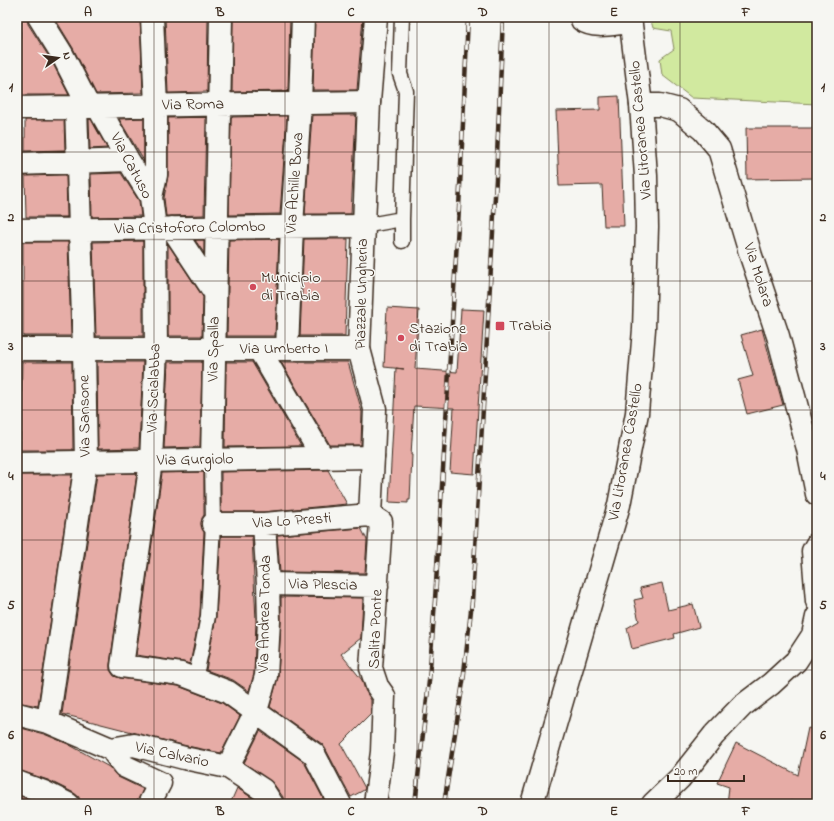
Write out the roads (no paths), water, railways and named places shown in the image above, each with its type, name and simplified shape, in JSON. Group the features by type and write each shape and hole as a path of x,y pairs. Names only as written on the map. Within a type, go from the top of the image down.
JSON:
{"street":[{"name":"Via Catuso","path":"39,17 62,54 88,107 128,160 151,197 164,228 215,293"},
{"path":"151,197 156,175 156,106 152,17"},
{"name":"Via Spalla","path":"212,460 221,17"},
{"name":"Via Achille Bova","path":"287,349 303,17"},
{"name":"Piazzale Ungheria","path":"373,457 375,409 359,349 369,102 376,17"},
{"path":"581,17 587,24 596,25 630,20"},
{"name":"Via Litoranea Castello","path":"532,804 619,506 635,421 644,329 647,227 646,176 641,106 630,20"},
{"name":"Via Roma","path":"17,108 369,102"},
{"name":"Via Molara","path":"641,106 660,105 679,110 703,130 719,149 751,256 778,336 808,449 817,494"},
{"name":"Via Sansone","path":"48,722 86,462 84,349 77,162 88,107"},
{"path":"17,164 128,160"},
{"name":"Via Cristoforo Colombo","path":"17,230 363,226"},
{"name":"Via Scialabba","path":"164,228 156,349 151,461 122,666 181,674 195,679"},
{"name":"Via Umberto I","path":"17,349 359,349"},
{"path":"259,349 323,458"},
{"path":"370,515 373,457"},
{"name":"Via Gurgiolo","path":"17,463 373,457"},
{"name":"Via Lo Presti","path":"213,524 264,524 370,515"},
{"name":"Salita Ponte","path":"370,515 381,522 371,668 377,686 384,696 382,752 375,804"},
{"name":"Via Andrea Tonda","path":"228,767 256,711 266,676 269,621 264,524"},
{"path":"817,544 812,551 817,601"},
{"name":"Via Plescia","path":"268,584 377,586"},
{"path":"653,804 680,778 714,735 742,706 771,684 796,661 813,636 817,617"},
{"path":"195,679 228,692 314,754 340,804"},
{"name":"Via Calvario","path":"17,714 48,722 111,749 134,745 184,758 228,767 263,790 272,804"},
{"path":"111,749 124,766 160,783 149,804"},
{"path":"17,782 44,792 68,804"}],"lane":[{"path":"402,17 400,74 406,91 402,241"},
{"path":"363,226 402,219"},
{"name":"Via Spalla","path":"195,679 208,616 213,524 212,460"}],"railway":[{"path":"415,804 429,681 435,600 459,208 468,17"},
{"path":"444,804 463,682 472,601 496,179 503,17"}],"place":[{"name":"Municipio di Trabia","path":"253,287"},
{"name":"Trabia","path":"500,326"},
{"name":"Stazione di Trabia","path":"401,338"}]}
